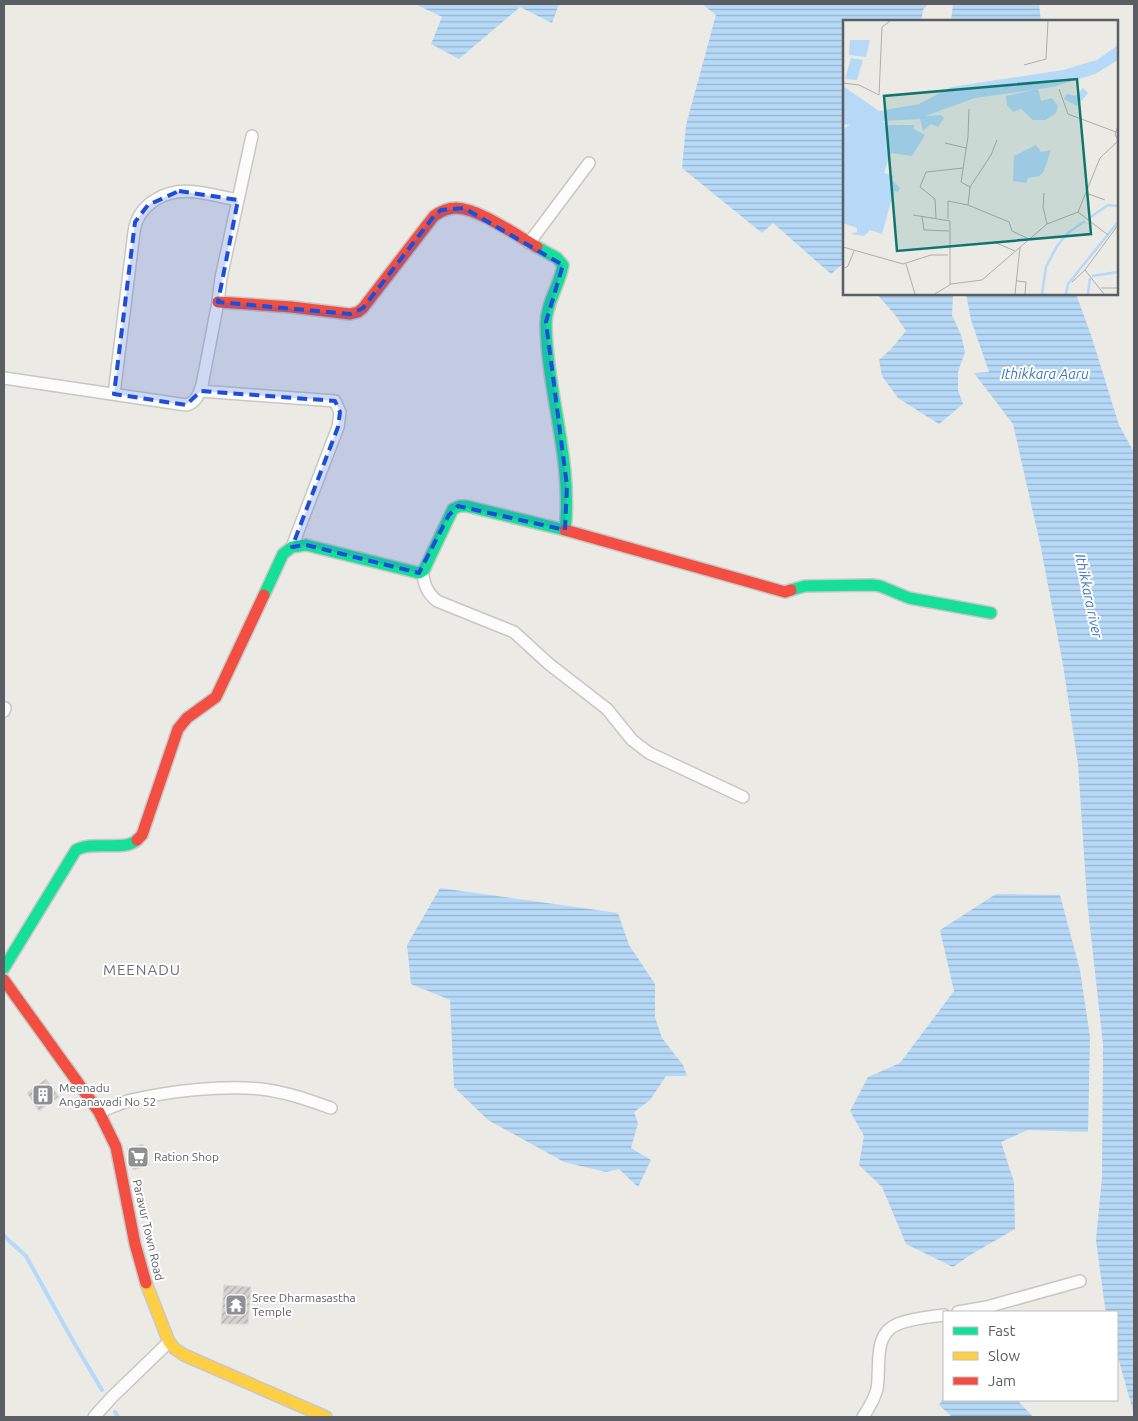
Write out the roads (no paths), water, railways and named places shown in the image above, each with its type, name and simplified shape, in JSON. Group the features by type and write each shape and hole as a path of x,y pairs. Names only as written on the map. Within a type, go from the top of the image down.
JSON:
{"street":[{"path":"4,378 186,405 193,402 200,390 221,278 252,136"},
{"path":"530,243 589,163"},
{"path":"114,394 135,222 141,212 148,205 167,193 179,191 189,190 238,200"},
{"path":"218,302 291,307 350,314 358,312 434,216 441,210 454,207 464,208 478,214 557,258 562,265 562,275 548,305 546,322 566,478 568,502 565,530"},
{"path":"200,390 335,402 340,412 338,427 292,547"},
{"path":"743,797 640,747 607,709 550,664 514,632 437,601 429,595 422,572 449,515 457,507 474,508 565,530 785,592 805,586 872,585 880,586 909,598 991,613"},
{"path":"4,968 76,850 83,846 129,844 135,842 142,835 178,729 191,712 216,697 283,554 292,547 306,545 411,572 422,572"},
{"name":"Paravur Town Road","path":"4,980 99,1112 116,1147 135,1244 146,1284 169,1342"},
{"path":"99,1112 129,1101 158,1095 227,1089 261,1089 290,1094 331,1108"},
{"path":"964,1311 987,1307 1080,1281"},
{"path":"863,1417 876,1391 880,1344 884,1336 897,1324 943,1315"},
{"path":"94,1417 169,1342 184,1355 305,1413 326,1417"}],"water":[{"path":"415,4 559,4 552,23 520,7 459,59 431,44 442,17"},
{"path":"702,4 928,4 923,10 921,20 843,20 843,264 831,274 773,223 762,233 682,168 686,125 716,15"},
{"path":"953,4 1039,4 1041,20 951,20"},
{"path":"878,295 953,295 952,315 961,335 965,352 958,372 958,390 963,404 939,424 898,398 882,376 879,360 906,331"},
{"name":"Ithikkara Aaru","path":"966,295 1076,295 1119,425 1134,452 1134,1414 1118,1358 1118,1311 1106,1311 1096,1240 1102,1177 1103,1044 1087,900 1078,764 1063,665 1041,548 1013,424 974,373 989,372 971,320"},
{"path":"440,888 618,913 629,945 655,984 655,1017 662,1038 683,1065 687,1076 666,1076 650,1100 634,1112 638,1123 631,1148 651,1160 638,1187 619,1169 606,1172 564,1162 488,1120 454,1087 450,1000 411,984 407,945"},
{"path":"996,894 1060,895 1080,970 1090,1037 1088,1132 1028,1130 1001,1142 1014,1182 1015,1229 953,1267 906,1244 882,1187 859,1165 864,1136 850,1111 868,1077 900,1063 954,991 940,930"},
{"path":"943,1399 943,1401 1019,1401 1033,1417 952,1417 939,1405"}],"waterway":[{"path":"4,1236 26,1256 102,1390"},
{"path":"115,1412 118,1417"}],"place":[{"name":"Meenadu Anganavadi No 52","path":"43,1095"},
{"name":"Ration Shop","path":"138,1157"},
{"name":"Sree Dharmasastha Temple","path":"236,1305"}],"district":[{"name":"MEENADU","path":"142,970"}],"water label":[{"name":"Ithikkara river","path":"1089,596"}]}
